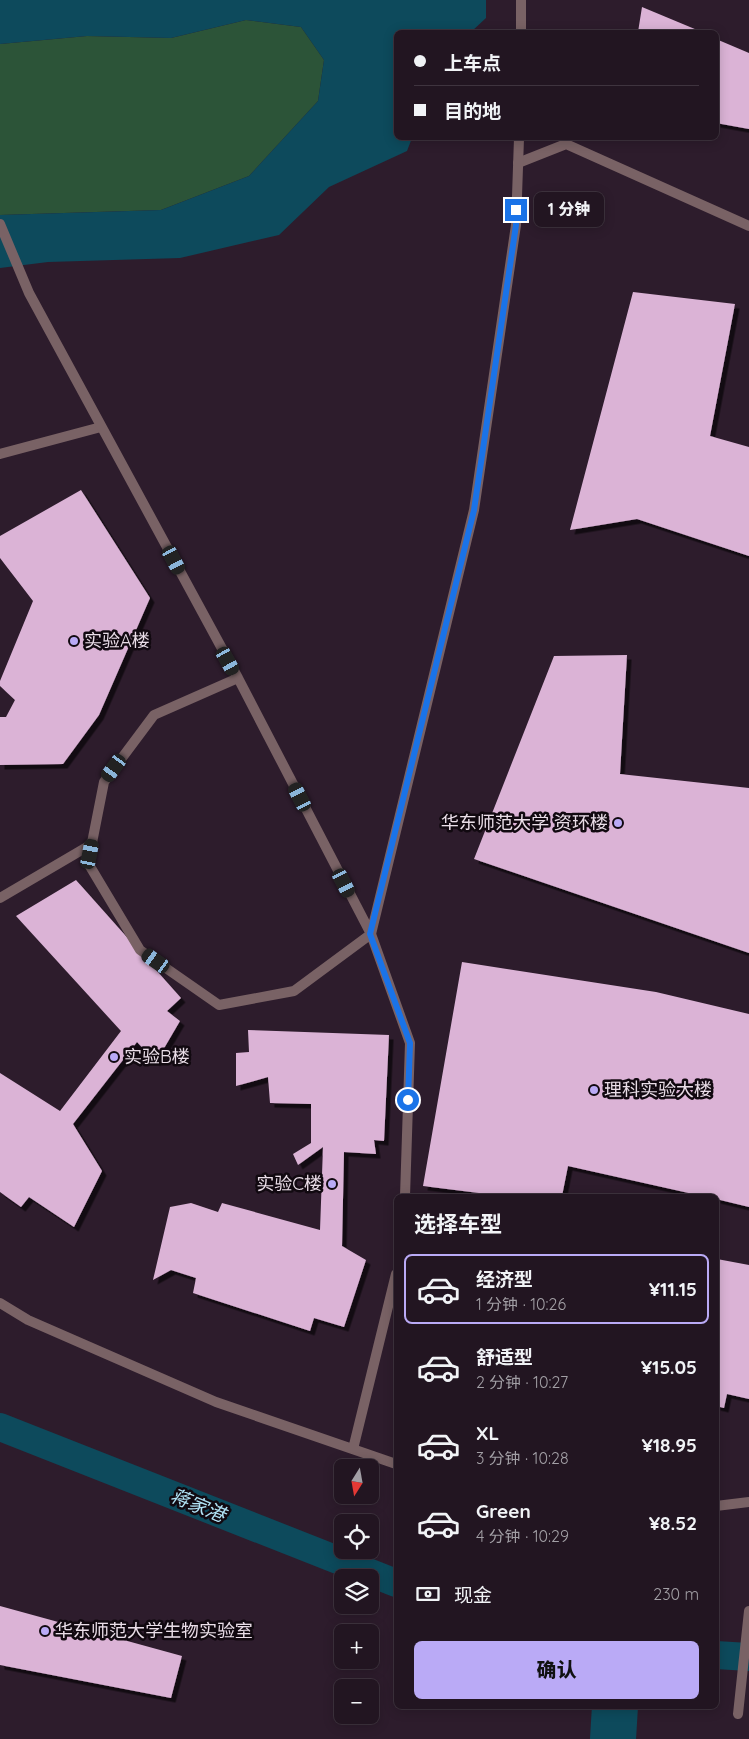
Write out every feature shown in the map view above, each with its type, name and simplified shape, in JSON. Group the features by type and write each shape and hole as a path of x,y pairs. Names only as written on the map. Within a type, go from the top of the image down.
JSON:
{"street":[{"path":"521,0 521,30"},
{"path":"238,678 154,714 104,782 88,863 140,950 219,1005 294,991 370,934 474,510 516,225 518,140"},
{"path":"518,163 566,144 749,226"},
{"path":"0,224 29,293 238,678 370,934 410,1043 405,1194"},
{"path":"0,454 101,427"},
{"path":"0,898 92,844"},
{"path":"352,1449 394,1282"},
{"path":"0,1304 28,1320 216,1402 394,1463"},
{"path":"719,1506 749,1502"},
{"path":"738,1714 749,1612"}],"green space":[{"path":"246,20 301,27 324,60 318,101 249,176 161,210 0,215 0,44 87,36 171,38"}],"water":[{"path":"0,0 486,0 486,18 473,30 394,30 394,140 411,140 407,151 329,187 279,235 180,258 48,262 0,268 0,215 161,210 249,176 318,101 324,60 301,27 246,20 171,38 87,36 0,44"}],"building":[{"path":"642,7 697,30 638,30"},
{"path":"719,40 749,53 749,129 719,124"},
{"path":"633,292 735,304 710,436 749,447 749,556 637,519 570,530"},
{"name":"实验A楼","path":"81,490 150,598 99,715 63,764 0,765 0,717 6,717 15,700 0,686 0,681 33,601 0,558 0,536"},
{"name":"华东师范大学 资环楼","path":"627,655 620,774 749,788 749,953 474,859 554,656"},
{"name":"实验B楼","path":"76,880 181,998 167,1011 180,1021 156,1062 137,1042 73,1124 102,1171 74,1227 29,1197 21,1207 0,1192 0,1073 60,1111 121,1031 16,916"},
{"name":"理科实验大楼","path":"462,962 656,992 749,1014 749,1207 719,1200 719,1194 693,1194 568,1166 562,1194 487,1194 423,1186"},
{"name":"实验C楼","path":"248,1030 389,1035 384,1141 374,1140 376,1154 344,1152 342,1246 366,1260 344,1327 314,1318 310,1331 193,1293 196,1278 171,1270 153,1280 170,1207 191,1203 218,1212 222,1203 320,1230 323,1147 298,1165 293,1154 311,1143 311,1104 270,1103 268,1077 236,1086 236,1053 249,1052"},
{"path":"719,1259 749,1265 749,1399 727,1394 724,1408 719,1407"},
{"name":"华东师范大学生物实验室","path":"0,1606 182,1656 171,1698 0,1665"}],"waterway":[{"name":"蒋家港","path":"0,1427 394,1582"},
{"name":"蒋家港","path":"719,1655 749,1657"},
{"path":"613,1739 615,1709"}],"place":[{"name":"实验A楼","path":"74,641"},
{"name":"华东师范大学 资环楼","path":"618,823"},
{"name":"实验B楼","path":"114,1057"},
{"name":"理科实验大楼","path":"594,1090"},
{"name":"实验C楼","path":"332,1184"},
{"name":"华东师范大学生物实验室","path":"45,1631"}],"route":[{"path":"408,1100 410,1043 370,934 474,510 516,225 516,210"}]}
